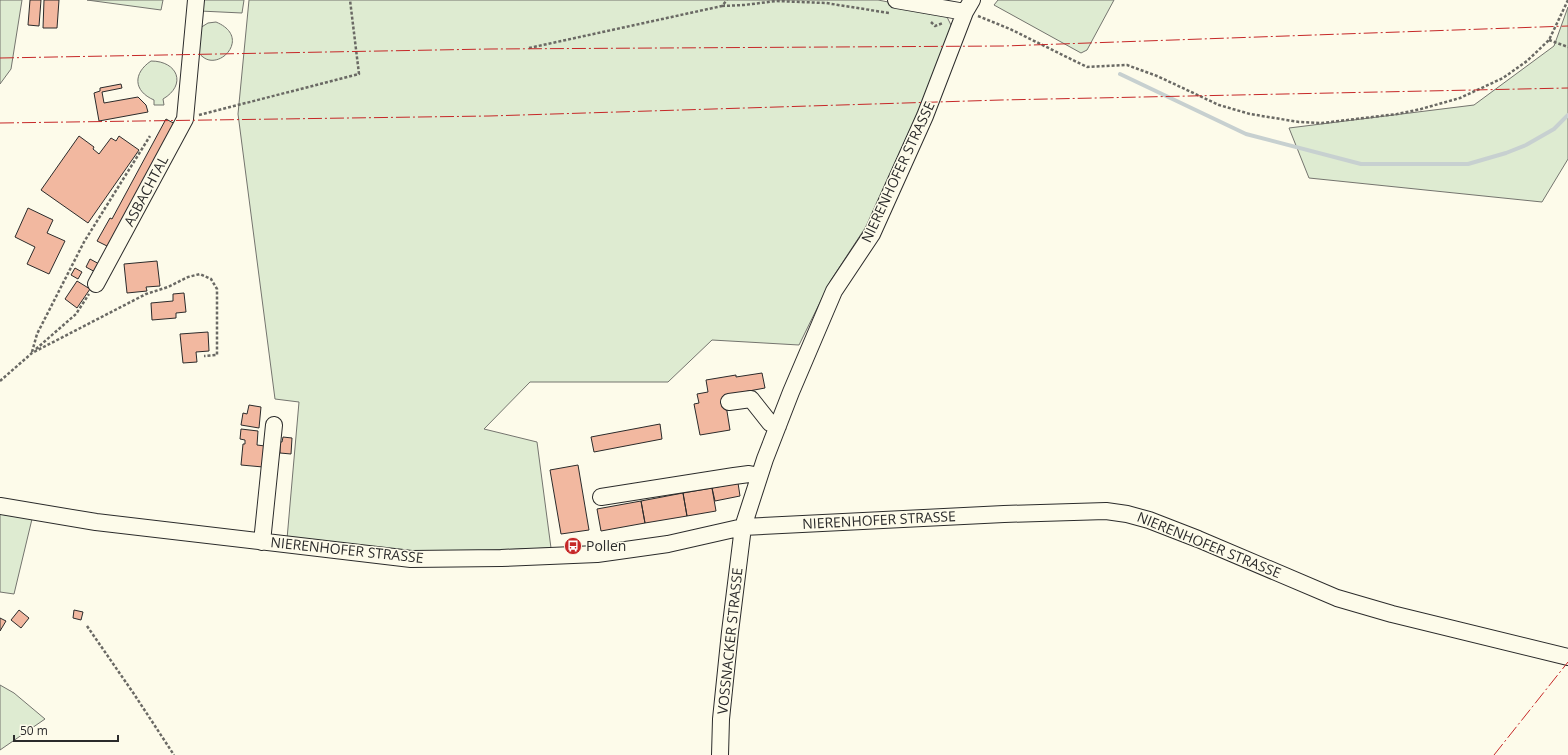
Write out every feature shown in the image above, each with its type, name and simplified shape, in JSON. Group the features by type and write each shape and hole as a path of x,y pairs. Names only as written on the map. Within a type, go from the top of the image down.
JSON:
{"street":[{"name":"ASBACHTAL","path":"96,284 185,119 196,0"},
{"path":"894,7 967,10"},
{"name":"NIERENHOFER STRASSE","path":"743,527 759,476 791,392 834,291 872,234 889,199 925,116 967,10"},
{"path":"730,402 751,399 770,423 778,426"},
{"path":"262,542 274,425"},
{"path":"601,497 749,474 759,476"},
{"name":"NIERENHOFER STRASSE","path":"0,506 96,522 411,559 501,558 597,554 668,544 743,527 1106,511 1127,514 1149,520 1198,539 1337,598 1392,614 1568,657"},
{"name":"VOSSNACKER STRASSE","path":"720,755 730,632 743,527"}],"path":[{"path":"185,119 359,74 350,0"},
{"path":"722,6 727,0"},
{"path":"929,20 935,26 967,10 1010,29 1087,67 1127,65 1225,107 1250,114 1322,123 1397,114 1422,109 1460,98 1503,78 1527,61 1549,40 1568,0"},
{"path":"529,48 722,6 776,1 894,7"},
{"path":"1549,40 1568,47"},
{"path":"32,353 37,334 84,242 150,136"},
{"path":"32,353 146,294 168,287 188,277 200,274 211,279 217,289 218,303 217,355 204,356"},
{"path":"0,382 76,314 96,284"},
{"path":"87,626 174,755"}],"green space":[{"path":"0,0 22,0 11,69 0,84"},
{"path":"87,0 163,0 161,10"},
{"path":"201,0 244,0 242,13 200,11"},
{"path":"249,0 878,0 945,13 953,29 893,179 867,225 831,280 799,345 712,340 668,382 530,382 484,429 537,442 551,548 412,553 287,539 299,402 275,399 238,114"},
{"path":"998,0 1114,0 1087,50 1081,53 994,5"},
{"path":"1568,7 1568,159 1542,202 1309,178 1289,128 1474,105 1554,46"},
{"path":"216,22 226,28 232,36 232,43 224,56 217,60 210,60 199,54 197,50 200,28 208,23"},
{"path":"151,61 168,65 173,69 176,75 177,81 175,87 163,99 164,105 154,105 154,100 142,92 139,87 138,82 141,71"},
{"path":"0,514 32,519 14,594 0,592"},
{"path":"0,685 14,693 45,719 0,750"}],"building":[{"path":"30,0 41,0 39,26 28,25"},
{"path":"44,0 59,0 57,28 43,28"},
{"path":"121,84 122,88 102,92 104,103 138,97 146,105 148,112 99,121 94,93 100,91 100,88"},
{"path":"166,119 177,125 111,248 97,241 110,218 112,219"},
{"path":"79,136 94,147 93,149 99,154 111,138 116,141 119,136 139,150 88,223 41,190"},
{"path":"28,208 53,220 47,233 65,241 49,274 27,264 35,247 15,237"},
{"path":"90,259 101,265 97,273 86,267"},
{"path":"157,261 160,286 146,287 147,291 127,293 124,264"},
{"path":"75,268 82,272 78,279 71,275"},
{"path":"77,281 90,289 77,308 65,299"},
{"path":"184,293 186,312 176,313 176,318 152,320 151,303 173,301 173,294"},
{"path":"208,332 209,351 196,352 197,362 183,363 180,334"},
{"path":"762,373 765,388 738,393 739,396 725,399 730,430 700,435 694,404 699,403 697,394 708,392 706,380 736,375 736,377"},
{"path":"249,405 261,407 259,428 241,425 243,413 247,414"},
{"path":"660,424 662,439 594,452 591,437"},
{"path":"241,429 258,431 257,445 265,446 263,467 241,465 243,444 245,444 245,440 240,439"},
{"path":"283,437 292,438 291,454 280,453 280,442 282,442"},
{"path":"578,465 589,530 561,534 550,470"},
{"path":"738,483 740,496 715,501 712,488"},
{"path":"712,488 716,511 687,516 683,493"},
{"path":"683,493 687,516 645,523 641,501"},
{"path":"641,501 645,523 601,531 597,509"},
{"path":"19,610 29,618 21,628 11,620"},
{"path":"74,610 83,612 81,620 73,618"},
{"path":"0,618 6,621 0,631"}],"waterway":[{"path":"1120,74 1246,134 1361,164 1468,164 1506,153 1526,145 1554,129 1568,115"}],"power":[{"path":"0,58 490,49 1004,46 1568,26"},
{"path":"0,123 489,116 1001,100 1568,88"},
{"path":"1494,755 1568,662"}],"place":[{"name":"Pollen","path":"573,546"}]}
